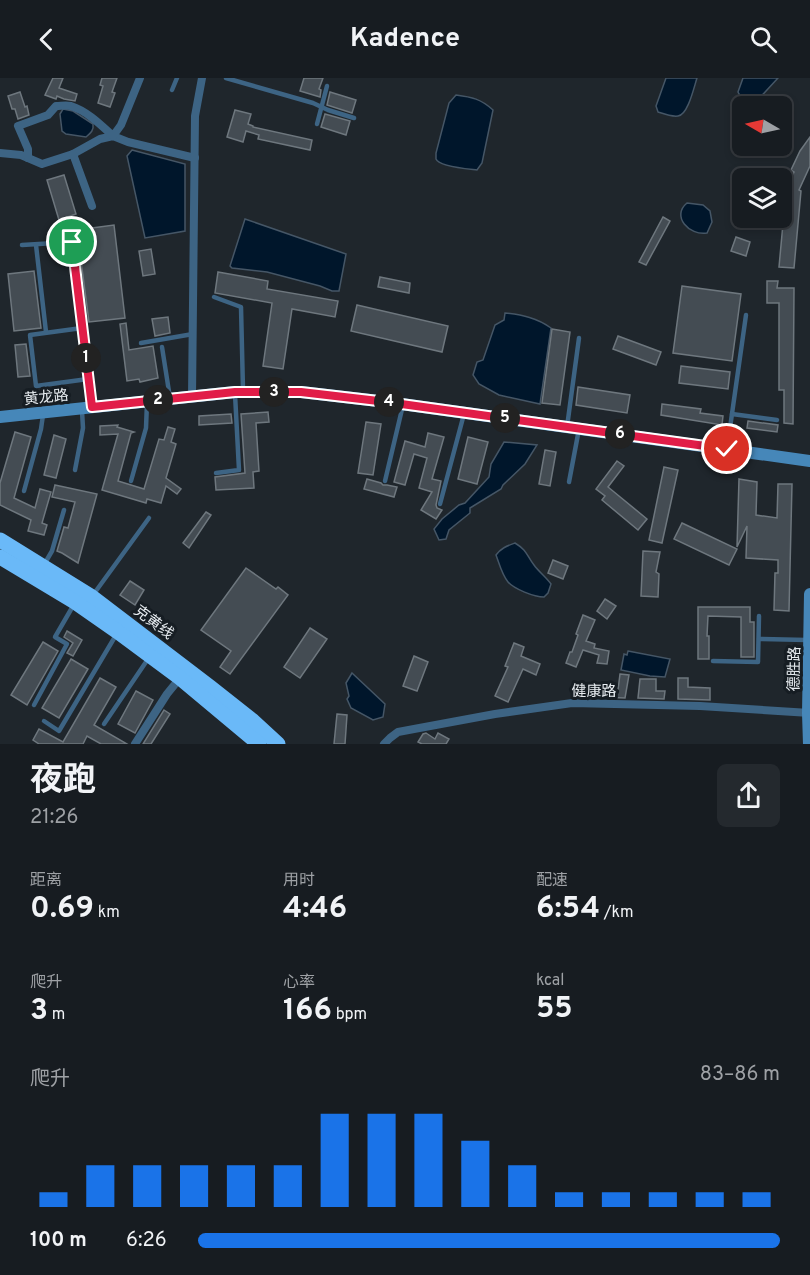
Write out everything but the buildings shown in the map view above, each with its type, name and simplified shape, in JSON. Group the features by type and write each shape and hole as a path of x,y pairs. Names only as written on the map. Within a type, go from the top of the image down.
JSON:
{"highway":[{"name":"克黄线","path":"0,540 92,597 210,687 278,744"},
{"name":"克黄线","path":"0,557 75,602 118,632 180,678 259,744"}],"main road":[{"name":"黄龙路","path":"0,417 239,392 301,392 403,404 810,461"},
{"name":"德胜路","path":"809,744 810,594"}],"street":[{"path":"0,153 21,155 42,164 73,154 100,139 114,136 121,125 140,78"},
{"path":"192,397 195,116 202,78"},
{"path":"28,158 28,148 18,126 48,116 56,106 69,106 82,111 114,136 128,142 195,158"},
{"path":"73,154 92,206"},
{"path":"135,744 180,678"},
{"name":"健康路","path":"384,744 398,732 495,714 572,703 700,706 809,713"}],"lane":[{"path":"172,90 177,78"},
{"path":"226,78 313,103 354,118"},
{"path":"317,124 327,86"},
{"path":"22,246 72,242 88,379 87,408 75,470"},
{"path":"36,244 46,332"},
{"path":"214,297 241,307 239,470 216,473"},
{"path":"727,449 746,315"},
{"path":"82,328 30,335 36,386 88,379"},
{"path":"141,343 193,334"},
{"path":"569,482 579,338"},
{"path":"162,347 170,399"},
{"path":"131,481 146,428 147,401"},
{"path":"385,482 403,404"},
{"path":"24,491 44,412"},
{"path":"440,504 464,413"},
{"path":"732,414 777,420"},
{"path":"43,567 52,551 64,510"},
{"path":"92,597 149,518"},
{"path":"34,705 67,644 55,637 75,602"},
{"path":"713,661 758,662 759,616"},
{"path":"44,721 59,731 118,632"},
{"path":"759,639 809,640"},
{"path":"104,724 150,656"}],"water":[{"path":"666,78 697,78 688,106 678,116 658,112 656,106"},
{"path":"743,78 778,78 761,96 740,96 738,92"},
{"path":"456,95 476,99 493,110 482,163 477,170 448,166 436,159 449,103"},
{"path":"63,109 73,111 93,124 91,133 86,137 66,134 62,131 60,114"},
{"path":"132,150 185,164 185,231 145,238 127,156"},
{"path":"687,203 703,205 710,211 712,222 707,233 694,231 684,224 681,214"},
{"path":"245,219 346,254 339,291 267,272 232,268 230,266"},
{"path":"505,313 530,318 551,328 540,404 499,395 479,384 473,375 477,362 483,360 495,325 504,320"},
{"path":"504,442 537,445 525,464 501,489 470,508 470,513 449,530 446,539 439,540 434,529 442,519 465,503 489,477 491,464"},
{"path":"515,543 525,551 536,568 551,584 544,597 519,590 511,585 504,576 496,555 502,549"},
{"path":"628,651 670,659 665,677 621,670 624,654 627,655"},
{"path":"352,673 385,704 383,717 373,720 351,708 347,699 349,696 346,683"}],"route":[{"path":"72,242 92,407 235,392 301,392 727,449"}]}
